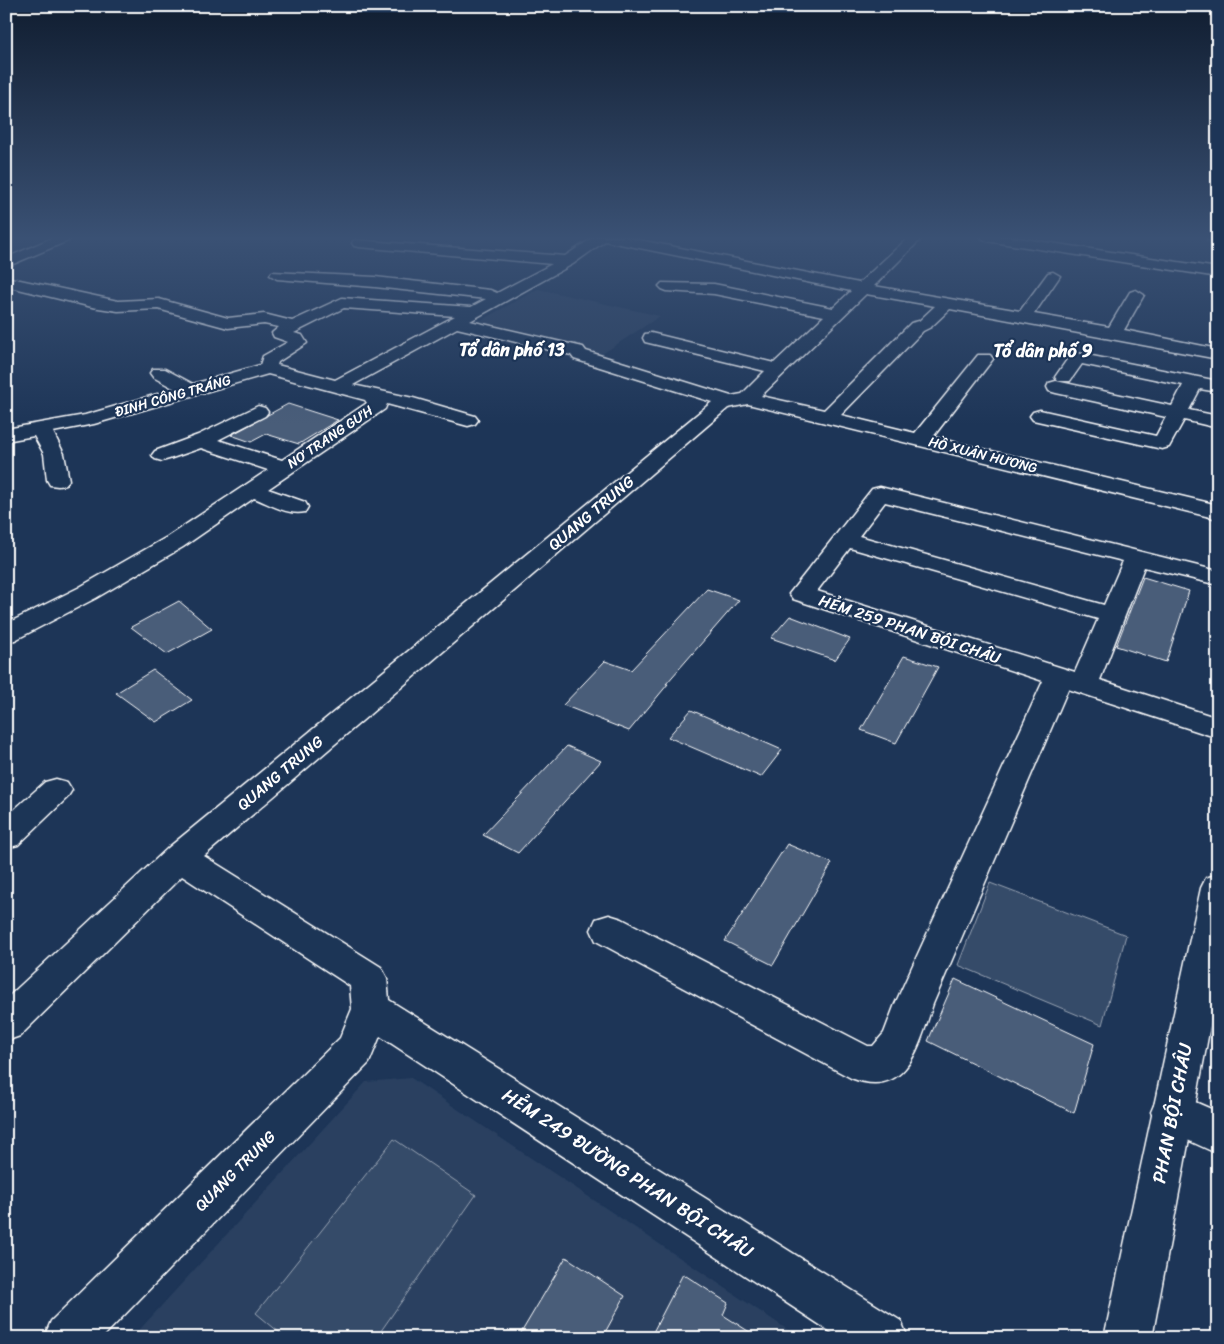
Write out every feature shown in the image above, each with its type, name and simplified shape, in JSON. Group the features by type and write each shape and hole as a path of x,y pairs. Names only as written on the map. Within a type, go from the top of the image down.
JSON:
{"street":[{"path":"91,300 118,306 159,304 228,322 264,319 294,326"},
{"path":"472,312 342,303 280,333 296,339 298,343 269,360 268,368 338,386 496,300"},
{"path":"768,300 835,313"},
{"name":"QUANG TRUNG","path":"68,1338 355,1050 371,1009 368,978 180,857 722,403 738,400 777,369 848,300"},
{"path":"923,300 1114,333 1218,354"},
{"path":"1024,317 1036,300"},
{"path":"1114,333 1133,300"},
{"path":"828,417 917,327 925,324 946,304"},
{"name":"HỒ XUÂN HƯƠNG","path":"454,322 577,351 580,355 738,400 828,417 1218,512"},
{"path":"651,338 777,369"},
{"path":"1218,387 1077,358 1060,382 1218,422"},
{"path":"920,440 984,359"},
{"name":"ĐINH CÔNG TRÁNG","path":"6,435 87,420 268,368"},
{"path":"159,373 191,390"},
{"path":"1040,416 1162,443 1194,382"},
{"name":"NƠ TRANG GƯH","path":"6,634 87,593 167,547 378,405 372,396 338,386"},
{"path":"372,396 406,402 468,420"},
{"path":"162,455 201,441 258,412"},
{"path":"41,429 54,454 58,480"},
{"path":"201,441 284,468"},
{"path":"252,490 297,507"},
{"name":"HẺM 259 PHAN BỘI CHÂU","path":"1218,578 880,494 802,594 1218,728"},
{"path":"845,539 1113,615"},
{"path":"608,930 865,1065 883,1066 900,1043 914,1004 1072,681 1113,615 1136,558"},
{"path":"6,836 56,790"},
{"path":"6,1024 180,857"},
{"name":"PHAN BỘI CHÂU","path":"1128,1338 1218,888"},
{"name":"HẺM 249 ĐƯỜNG PHAN BỘI CHÂU","path":"371,1009 884,1338"},
{"path":"1172,1112 1218,1132"}],"shaded area":[{"path":"518,300 586,300 660,316 602,354 476,323"},
{"path":"990,883 1126,935 1102,1025 958,965"},
{"path":"411,1078 800,1338 132,1338 366,1082"},
{"path":"394,1139 476,1195 376,1338 286,1338 256,1313"}],"building":[{"path":"288,404 338,420 299,444 266,434 251,442 231,435"},
{"path":"1143,577 1189,591 1166,662 1116,646"},
{"path":"707,589 739,600 666,684 668,684 629,731 563,705 605,661 631,670"},
{"path":"179,601 212,629 167,654 131,627"},
{"path":"790,616 850,639 835,660 771,638"},
{"path":"904,656 938,667 896,743 861,730"},
{"path":"153,670 192,700 156,722 116,693"},
{"path":"691,710 782,750 761,777 668,737"},
{"path":"567,746 601,761 518,853 483,835"},
{"path":"787,844 832,863 773,965 725,941"},
{"path":"955,979 1094,1044 1074,1113 928,1041"},
{"path":"566,1257 625,1296 602,1338 518,1338"},
{"path":"683,1274 728,1303 723,1315 759,1338 650,1338"}],"district":[{"name":"Tổ dân phố 13","path":"512,350"},
{"name":"Tổ dân phố 9","path":"1043,351"}]}
